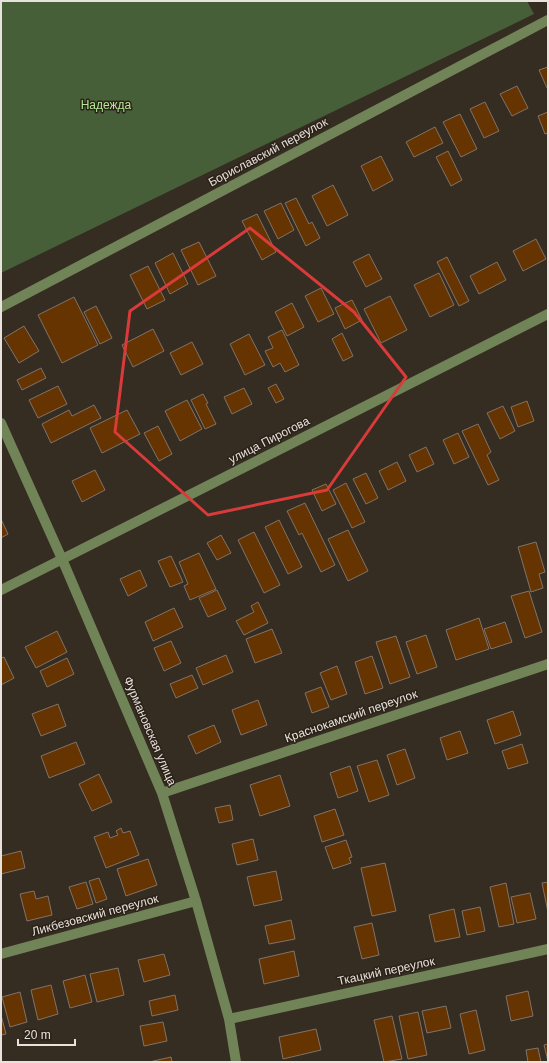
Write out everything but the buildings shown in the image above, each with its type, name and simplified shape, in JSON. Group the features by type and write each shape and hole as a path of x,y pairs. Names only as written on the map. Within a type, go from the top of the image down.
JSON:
{"street":[{"name":"Бориславский переулок","path":"1,307 548,20"},
{"name":"улица Пирогова","path":"1,590 548,314"},
{"name":"Фурмановская улица","path":"1,423 62,559 162,793 196,901 229,1019 236,1062"},
{"name":"Краснокамский переулок","path":"162,793 548,664"},
{"name":"Ликбезовский переулок","path":"1,954 196,901"},
{"name":"Ткацкий переулок","path":"229,1019 548,949"}],"highlighted area":[{"path":"250,228 354,312 406,377 327,490 208,515 115,432 130,311"}],"green space":[{"name":"Надежда","path":"1,1 527,1 534,14 1,273"}]}
